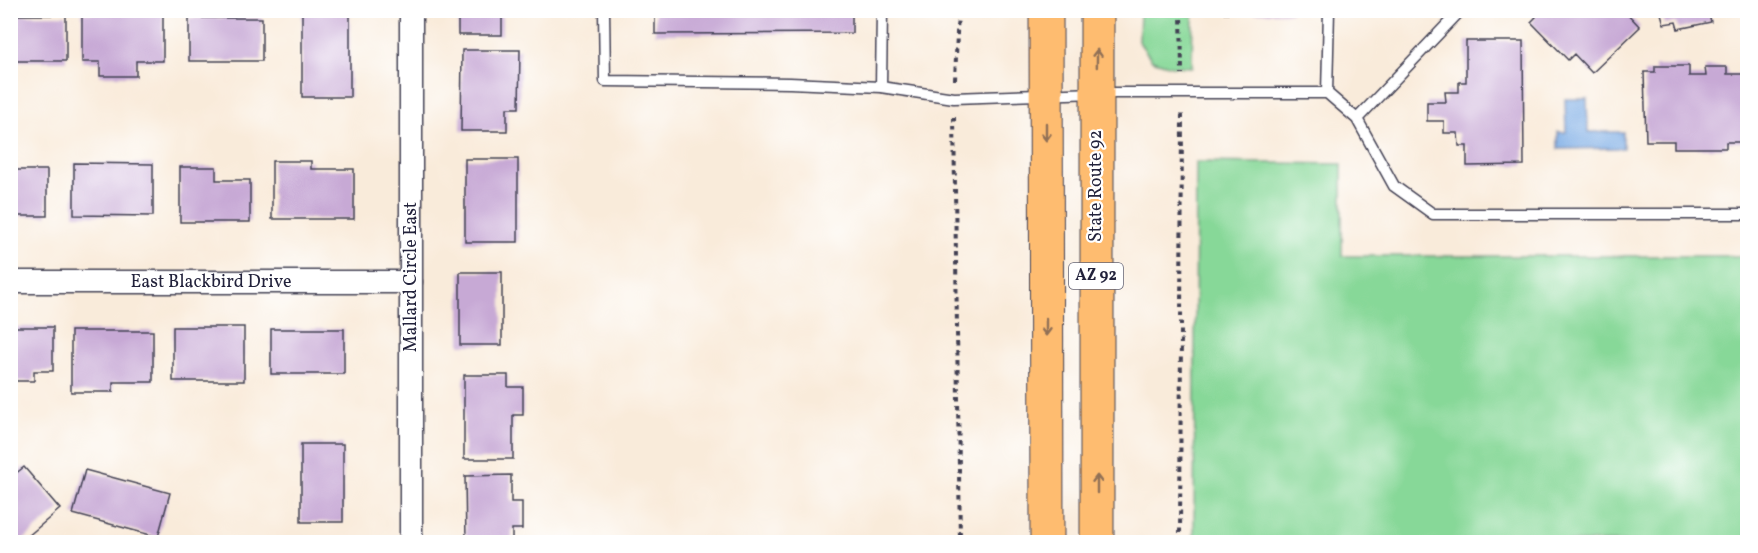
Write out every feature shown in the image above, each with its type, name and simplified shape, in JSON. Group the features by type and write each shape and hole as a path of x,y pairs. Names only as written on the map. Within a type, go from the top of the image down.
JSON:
{"main road":[{"name":"AZ 92","path":"1046,10 1047,543"},
{"name":"State Route 92","path":"1097,10 1097,543"}],"street":[{"name":"Mallard Circle East","path":"411,10 411,543"},
{"name":"East Blackbird Drive","path":"10,282 411,282"}],"lane":[{"path":"604,10 605,81 790,83 881,87 954,98 1096,93 1327,93 1357,119 1394,186 1433,214 1748,214"},
{"path":"881,87 882,10"},
{"path":"1327,93 1329,10"},
{"path":"1357,119 1461,10"}],"path":[{"path":"958,10 954,98 960,543"},
{"path":"1180,543 1181,10"}],"green space":[{"path":"1140,11 1193,11 1192,67 1171,66 1152,60 1139,42"},
{"path":"1196,162 1342,164 1342,256 1747,256 1747,542 1194,542"}],"water":[{"path":"1565,99 1587,99 1588,132 1623,132 1623,148 1558,149 1558,132 1566,132"}],"building":[{"path":"458,10 502,10 502,35 458,35"},
{"path":"655,10 852,10 852,33 655,34"},
{"path":"1224,10 1291,10 1291,13 1224,13"},
{"path":"1530,10 1624,10 1640,27 1592,73 1574,54 1568,60 1531,22 1536,17"},
{"path":"1660,10 1719,10 1720,12 1709,14 1711,22 1678,29 1676,22 1664,24"},
{"path":"82,13 163,13 163,61 136,61 136,76 100,76 100,62 82,62"},
{"path":"302,13 350,13 350,97 302,97"},
{"path":"10,15 66,15 66,61 10,61"},
{"path":"189,18 262,18 262,61 189,61"},
{"path":"1466,41 1523,41 1524,165 1467,166 1467,146 1459,146 1458,133 1444,133 1444,121 1427,121 1427,102 1446,102 1445,92 1459,92 1459,82 1466,82"},
{"path":"462,50 520,50 519,108 507,108 507,131 461,131"},
{"path":"1655,66 1689,66 1689,76 1706,76 1705,67 1727,67 1727,74 1748,74 1748,142 1726,142 1726,148 1674,148 1674,141 1646,141 1644,72 1655,72"},
{"path":"465,159 518,159 518,242 465,242"},
{"path":"272,161 311,161 311,169 354,169 354,219 272,219"},
{"path":"74,163 153,164 153,216 74,215"},
{"path":"180,167 216,167 216,180 250,180 250,222 180,222"},
{"path":"10,170 47,170 47,216 10,216"},
{"path":"460,272 502,272 502,345 460,345"},
{"path":"10,327 53,327 53,371 34,371 34,381 10,381"},
{"path":"173,327 244,327 244,381 173,381"},
{"path":"271,329 344,329 344,374 271,374"},
{"path":"71,331 153,331 153,382 113,382 113,392 71,392"},
{"path":"464,375 508,375 508,387 523,387 523,415 513,415 513,459 464,459"},
{"path":"301,444 343,444 343,522 301,522"},
{"path":"24,467 60,509 21,542 10,542 10,478"},
{"path":"85,470 170,493 158,537 73,514"},
{"path":"511,475 511,502 522,502 522,529 512,529 512,542 466,542 465,476"}]}
